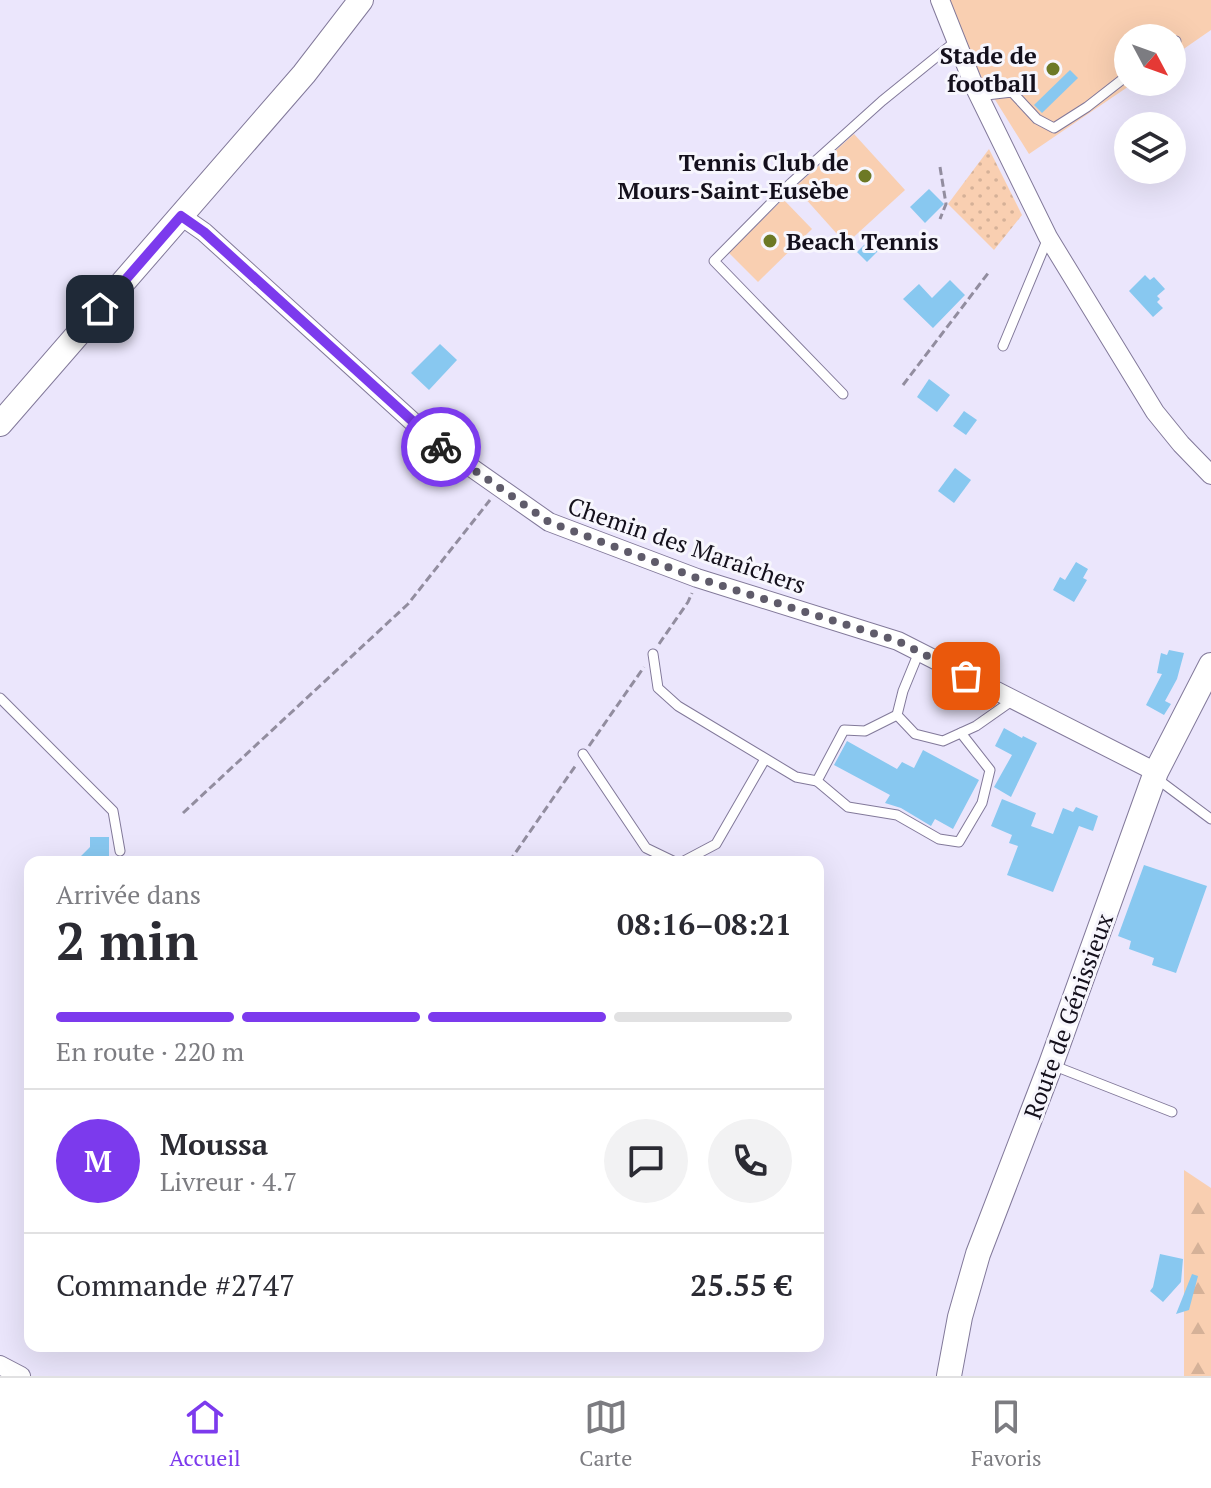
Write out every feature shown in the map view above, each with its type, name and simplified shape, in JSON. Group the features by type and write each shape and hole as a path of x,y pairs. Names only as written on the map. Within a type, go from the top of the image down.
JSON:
{"street":[{"path":"0,424 304,74 361,0"},
{"path":"940,0 978,96 1048,237 1155,412 1211,475"},
{"name":"Chemin des Maraîchers","path":"181,216 204,232 435,442 549,522 697,578 898,641 1155,774"},
{"name":"Route de Génissieux","path":"949,1376 957,1328 974,1266 1051,1064 1155,774 1210,675"},
{"path":"0,1365 21,1376"}],"lane":[{"path":"843,394 714,261 802,173 882,101 956,41"},
{"path":"978,96 1012,92 1037,119 1054,128 1114,86"},
{"path":"1003,346 1048,237"},
{"path":"817,781 844,730 865,731 897,715 919,652"},
{"path":"653,654 658,688 678,706 796,777 817,781 848,807 897,815 939,839 959,842 982,803 990,770 961,733"},
{"path":"0,698 113,811 120,851"},
{"path":"897,715 915,734 943,741 976,726 1013,700"},
{"path":"583,754 646,848 663,856"},
{"path":"693,856 716,844 765,759"},
{"path":"1155,774 1211,819"},
{"path":"1051,1064 1172,1112"}],"path":[{"path":"940,167 946,204 940,219"},
{"path":"903,385 989,272"},
{"path":"183,813 408,604 499,487"},
{"path":"513,856 688,602 697,578"}],"green space":[{"name":"Stade de football","path":"943,0 1211,0 1211,30 1186,47 1186,24 1114,24 1114,96 1029,154 984,82"},
{"path":"854,134 905,190 846,244 795,187"},
{"path":"989,149 1022,215 994,250 948,204"},
{"name":"Beach Tennis","path":"783,199 812,229 758,282 729,253"},
{"path":"1184,1170 1211,1188 1211,1376 1184,1376"}],"building":[{"path":"1070,70 1078,78 1042,113 1034,105"},
{"path":"929,189 944,204 925,223 910,207"},
{"path":"875,234 885,244 867,262 857,252"},
{"path":"1145,275 1150,280 1154,277 1165,289 1157,296 1160,299 1157,302 1163,308 1153,317 1129,291"},
{"path":"950,280 965,295 933,328 903,299 919,284 932,298"},
{"path":"440,344 457,360 429,390 411,373"},
{"path":"929,379 950,395 937,412 917,397"},
{"path":"964,411 977,420 966,435 953,426"},
{"path":"955,468 971,480 954,503 938,491"},
{"path":"1076,562 1088,569 1083,578 1087,580 1074,602 1053,590 1060,577 1065,580"},
{"path":"1169,650 1184,653 1177,679 1165,701 1171,704 1164,715 1146,705 1162,674 1157,673 1161,653 1167,655"},
{"path":"1004,728 1037,743 1011,797 994,787 1012,755 995,746"},
{"path":"847,741 897,769 902,762 914,768 923,750 979,780 953,829 935,819 931,826 901,808 885,803 890,795 834,765"},
{"path":"1002,799 1036,813 1031,826 1053,834 1063,808 1073,812 1076,807 1098,816 1093,831 1079,826 1053,892 1007,875 1018,846 1009,843 1012,835 991,826"},
{"path":"90,837 109,837 109,856 81,856 90,847"},
{"path":"1144,865 1207,886 1176,973 1152,965 1154,958 1129,949 1131,941 1118,936"},
{"path":"1160,1254 1183,1259 1181,1282 1163,1302 1150,1291"},
{"path":"1192,1274 1198,1276 1189,1310 1176,1314"}],"way so far":[{"path":"441,447 549,522 697,578 898,641 966,676"}],"place":[{"name":"Stade de football","path":"1053,69"},
{"name":"Tennis Club de Mours-Saint-Eusèbe","path":"865,176"},
{"name":"Beach Tennis","path":"770,241"}],"route":[{"path":"100,309 181,216 204,232 441,447"}]}
